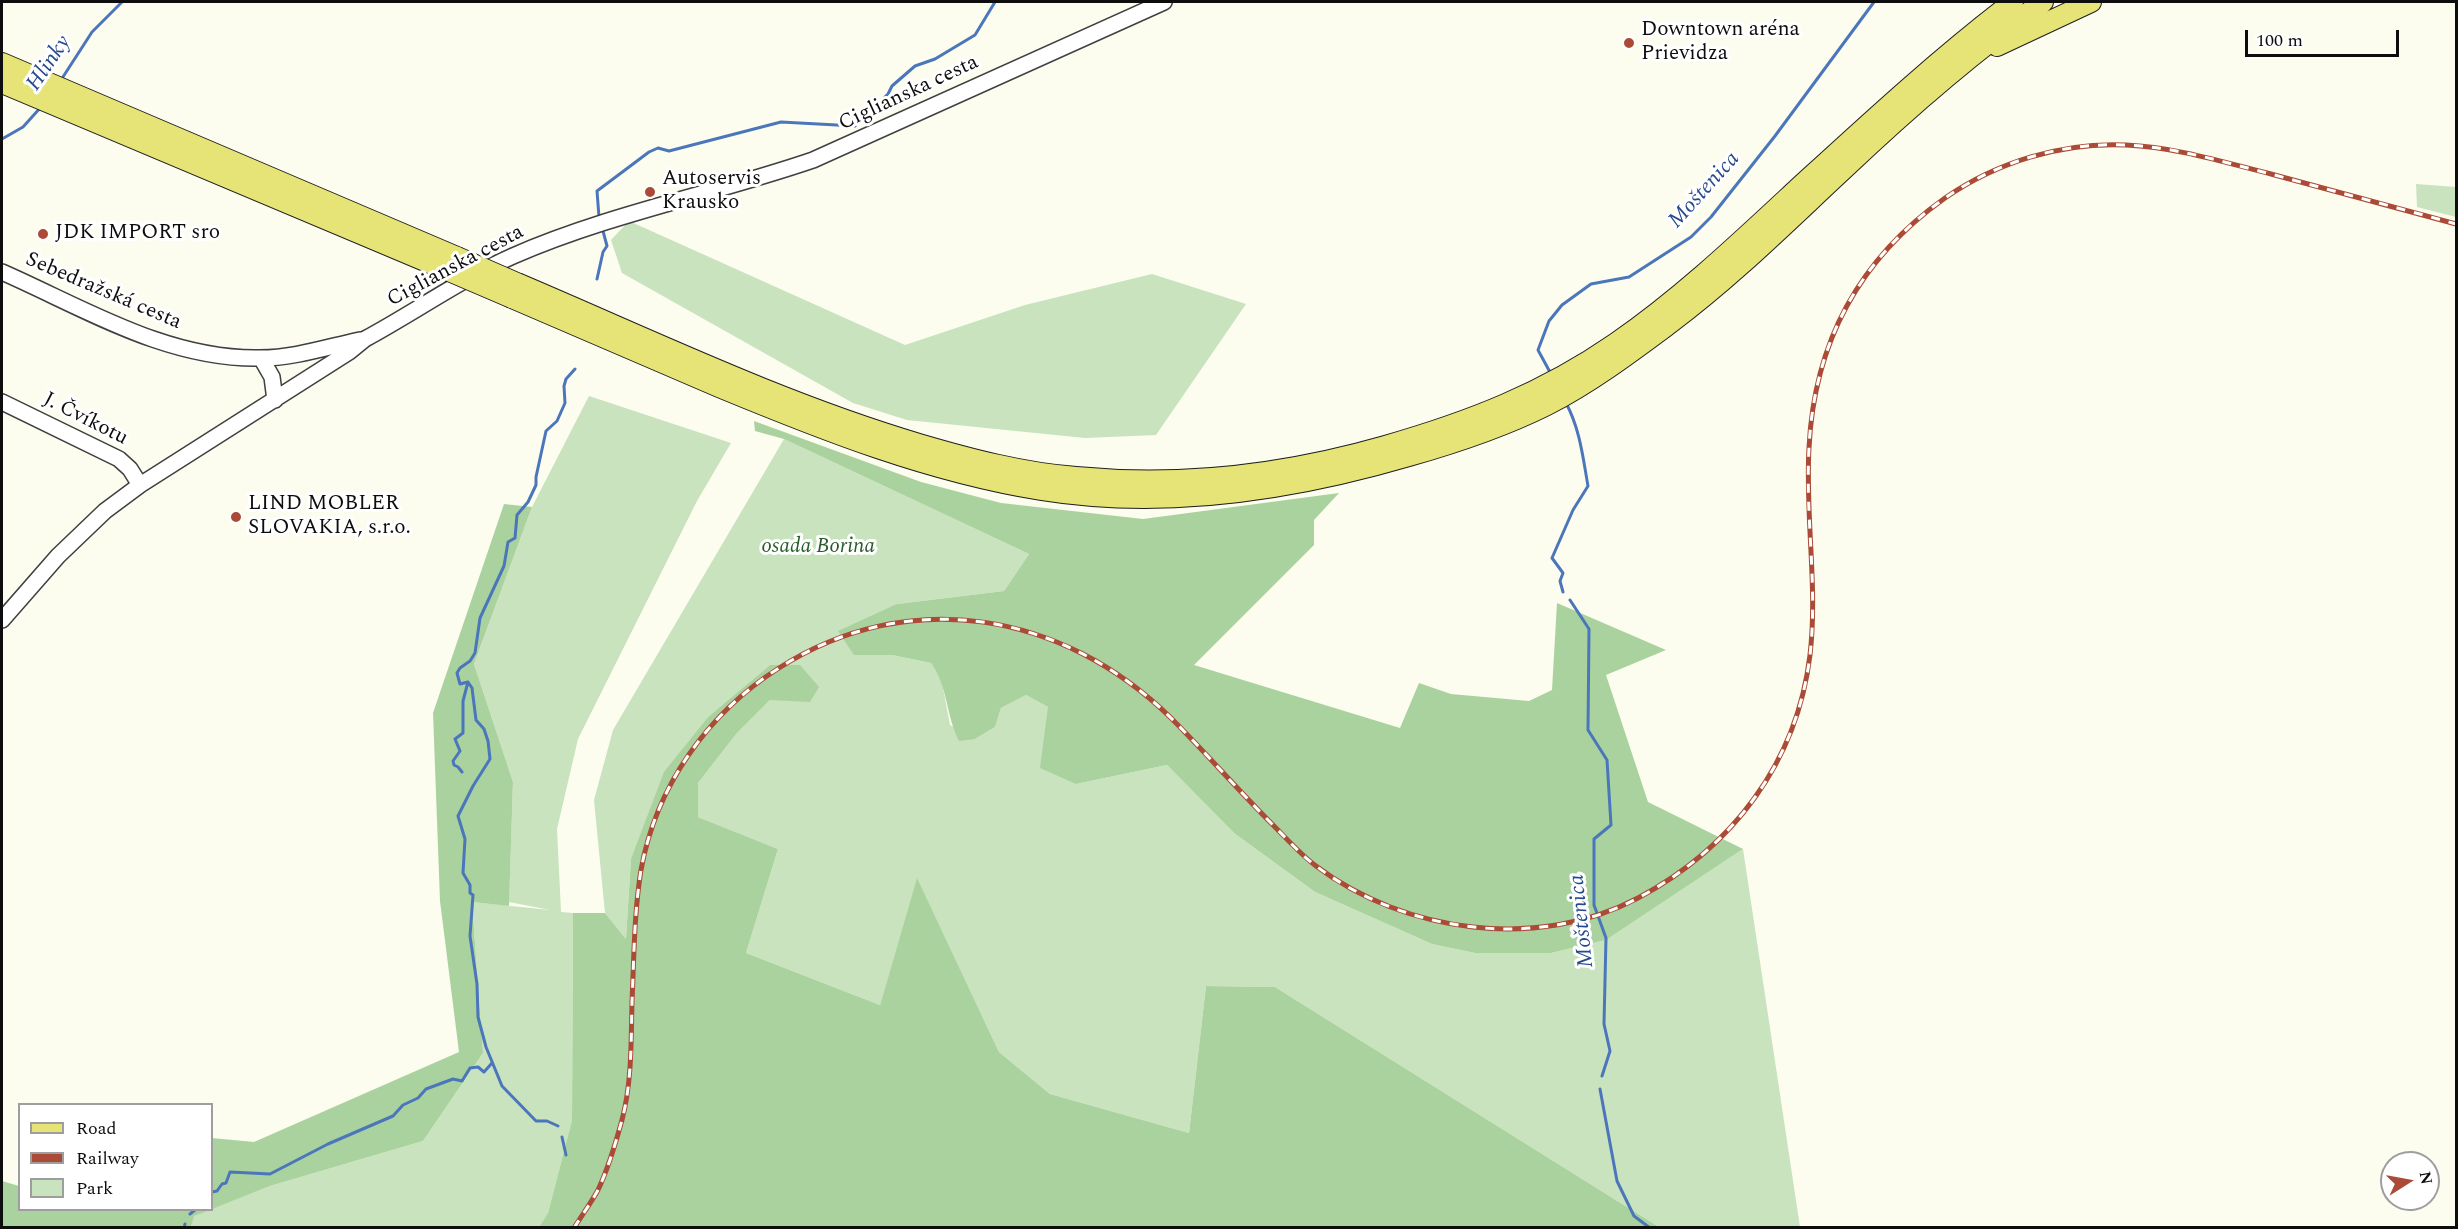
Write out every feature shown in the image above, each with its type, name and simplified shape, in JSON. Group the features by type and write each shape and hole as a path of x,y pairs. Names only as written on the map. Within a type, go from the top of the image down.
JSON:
{"main road":[{"path":"1576,379 1722,260 1883,111 1966,38 2013,2"},
{"path":"2,63 51,94 516,291 743,397 848,438 944,468 1031,488 1073,494 1139,498 1203,496 1282,487 1371,468 1485,431 1664,328 1737,270 1846,166 1962,63 2043,2"},
{"path":"1962,63 2091,2"},
{"path":"2,83 51,94"}],"street":[{"name":"Ciglianska cesta","path":"2,620 58,556 105,511 140,485 275,400 366,339 513,256 618,219 754,181 813,160 1164,2"},
{"name":"Sebedražská cesta","path":"2,272 136,334 180,348 219,356 261,358 306,352 366,339"},
{"path":"261,358 272,377 275,400"},
{"name":"J. Čvíkotu","path":"2,402 119,459 130,469 140,485"}],"green space":[{"path":"2416,184 2456,187 2456,217 2417,207"},
{"path":"629,221 905,345 1025,305 1152,274 1246,304 1156,435 1085,438 907,420 853,403 622,273 611,240"},
{"path":"589,396 731,443 697,501 578,739 557,829 561,912 573,913 572,1120 548,1213 539,1227 191,1228 193,1216 213,1211 213,1208 270,1186 423,1141 483,1053 472,902 550,910 509,902 513,782 474,664 532,507"},
{"path":"754,421 921,482 1001,503 1143,519 1339,493 1314,520 1314,545 1194,665 1400,728 1419,683 1451,694 1529,701 1552,690 1557,603 1666,650 1606,675 1648,802 1743,849 1606,940 1551,953 1475,953 1432,944 1315,892 1234,833 1167,765 1076,784 1040,768 1048,707 1026,695 1001,708 995,727 975,739 959,741 941,681 931,663 892,655 854,655 838,631 897,604 1004,591 1029,554 784,439 755,431"},
{"name":"osada Borina","path":"784,439 1029,554 1004,591 897,604 855,655 892,655 931,663 941,677 950,725 975,739 995,727 1001,708 1026,695 1048,707 1076,784 1167,765 1234,833 1315,892 1432,944 1475,953 1551,953 1606,940 1743,849 1800,1227 1659,1227 1275,987 1206,986 1189,1133 1050,1094 999,1052 917,879 880,1005 746,953 778,849 698,817 698,783 737,733 800,665 770,665 709,716 631,859 626,939 605,913 594,800 613,730"},
{"path":"504,504 532,507 474,664 513,782 509,906 472,902 483,1053 423,1141 270,1186 213,1209 213,1138 254,1142 459,1052 440,901 433,713"},
{"path":"770,665 800,665 819,687 810,702 770,700 737,733 698,783 698,817 778,849 746,953 880,1005 917,878 999,1052 1050,1094 1189,1133 1206,986 1275,987 1659,1227 539,1227 548,1213 572,1120 573,913 605,913 626,939 631,859 664,772 709,716"},
{"path":"2,1181 18,1186 18,1211 207,1211 194,1216 191,1227 2,1227"}],"waterway":[{"name":"Hlinky","path":"61,80 92,32 122,2"},
{"path":"599,217 597,191 649,152 658,148 669,151 781,122 855,126 870,106 879,103 892,86 915,66 935,59 975,35 995,2"},
{"name":"Moštenica","path":"1551,374 1538,350 1549,321 1562,305 1591,284 1629,277 1691,237 1711,217 1775,136 1874,2"},
{"name":"Hlinky","path":"2,139 23,127 41,107"},
{"path":"597,279 603,252 607,246 603,231"},
{"path":"558,1126 547,1121 536,1121 502,1086 486,1047 478,1017 477,984 470,936 473,895 470,893 470,885 463,873 465,839 458,816 490,759 484,729 476,720 472,688 468,682 460,684 457,673 475,653 480,618 504,566 508,542 515,538 517,515 528,502 536,485 546,431 557,421 565,403 566,379 575,369"},
{"name":"Moštenica","path":"1563,592 1560,581 1563,573 1552,558 1573,510 1588,486 1578,433 1566,403"},
{"name":"Moštenica","path":"1570,600 1589,629 1588,730 1607,760 1611,825 1594,839 1594,905 1606,938 1604,1024 1610,1051 1602,1076"},
{"path":"462,772 453,761 460,751 455,739 463,733 463,701 468,682"},
{"path":"213,1192 226,1183 230,1172 270,1174 328,1144 393,1116 403,1105 418,1098 426,1089 453,1079 462,1081 470,1068 478,1067 484,1072 492,1063"},
{"name":"Moštenica","path":"1600,1089 1617,1181 1634,1216 1650,1228"},
{"path":"562,1137 566,1155"},
{"path":"190,1214 194,1211"},
{"path":"184,1228 185,1224"}],"railway":[{"path":"574,1228 602,1182 622,1120 628,1091 635,936 641,870 648,839 659,809 689,754 730,707 753,686 779,668 829,642 880,626 932,619 983,622 1034,634 1082,654 1128,682 1171,718 1304,856 1351,889 1390,907 1431,920 1473,927 1516,929 1558,925 1599,915 1638,898 1672,878 1703,854 1730,828 1754,798 1775,766 1791,732 1803,694 1810,655 1813,603 1808,474 1813,410 1820,373 1847,306 1865,276 1888,248 1915,222 1965,185 2008,165 2054,151 2078,147 2126,145 2199,156 2456,224"}],"place":[{"name":"Downtown aréna Prievidza","path":"1629,43"},
{"name":"Autoservis Krausko","path":"650,192"},
{"name":"JDK IMPORT sro","path":"43,234"},
{"name":"LIND MOBLER SLOVAKIA, s.r.o.","path":"236,517"}]}
